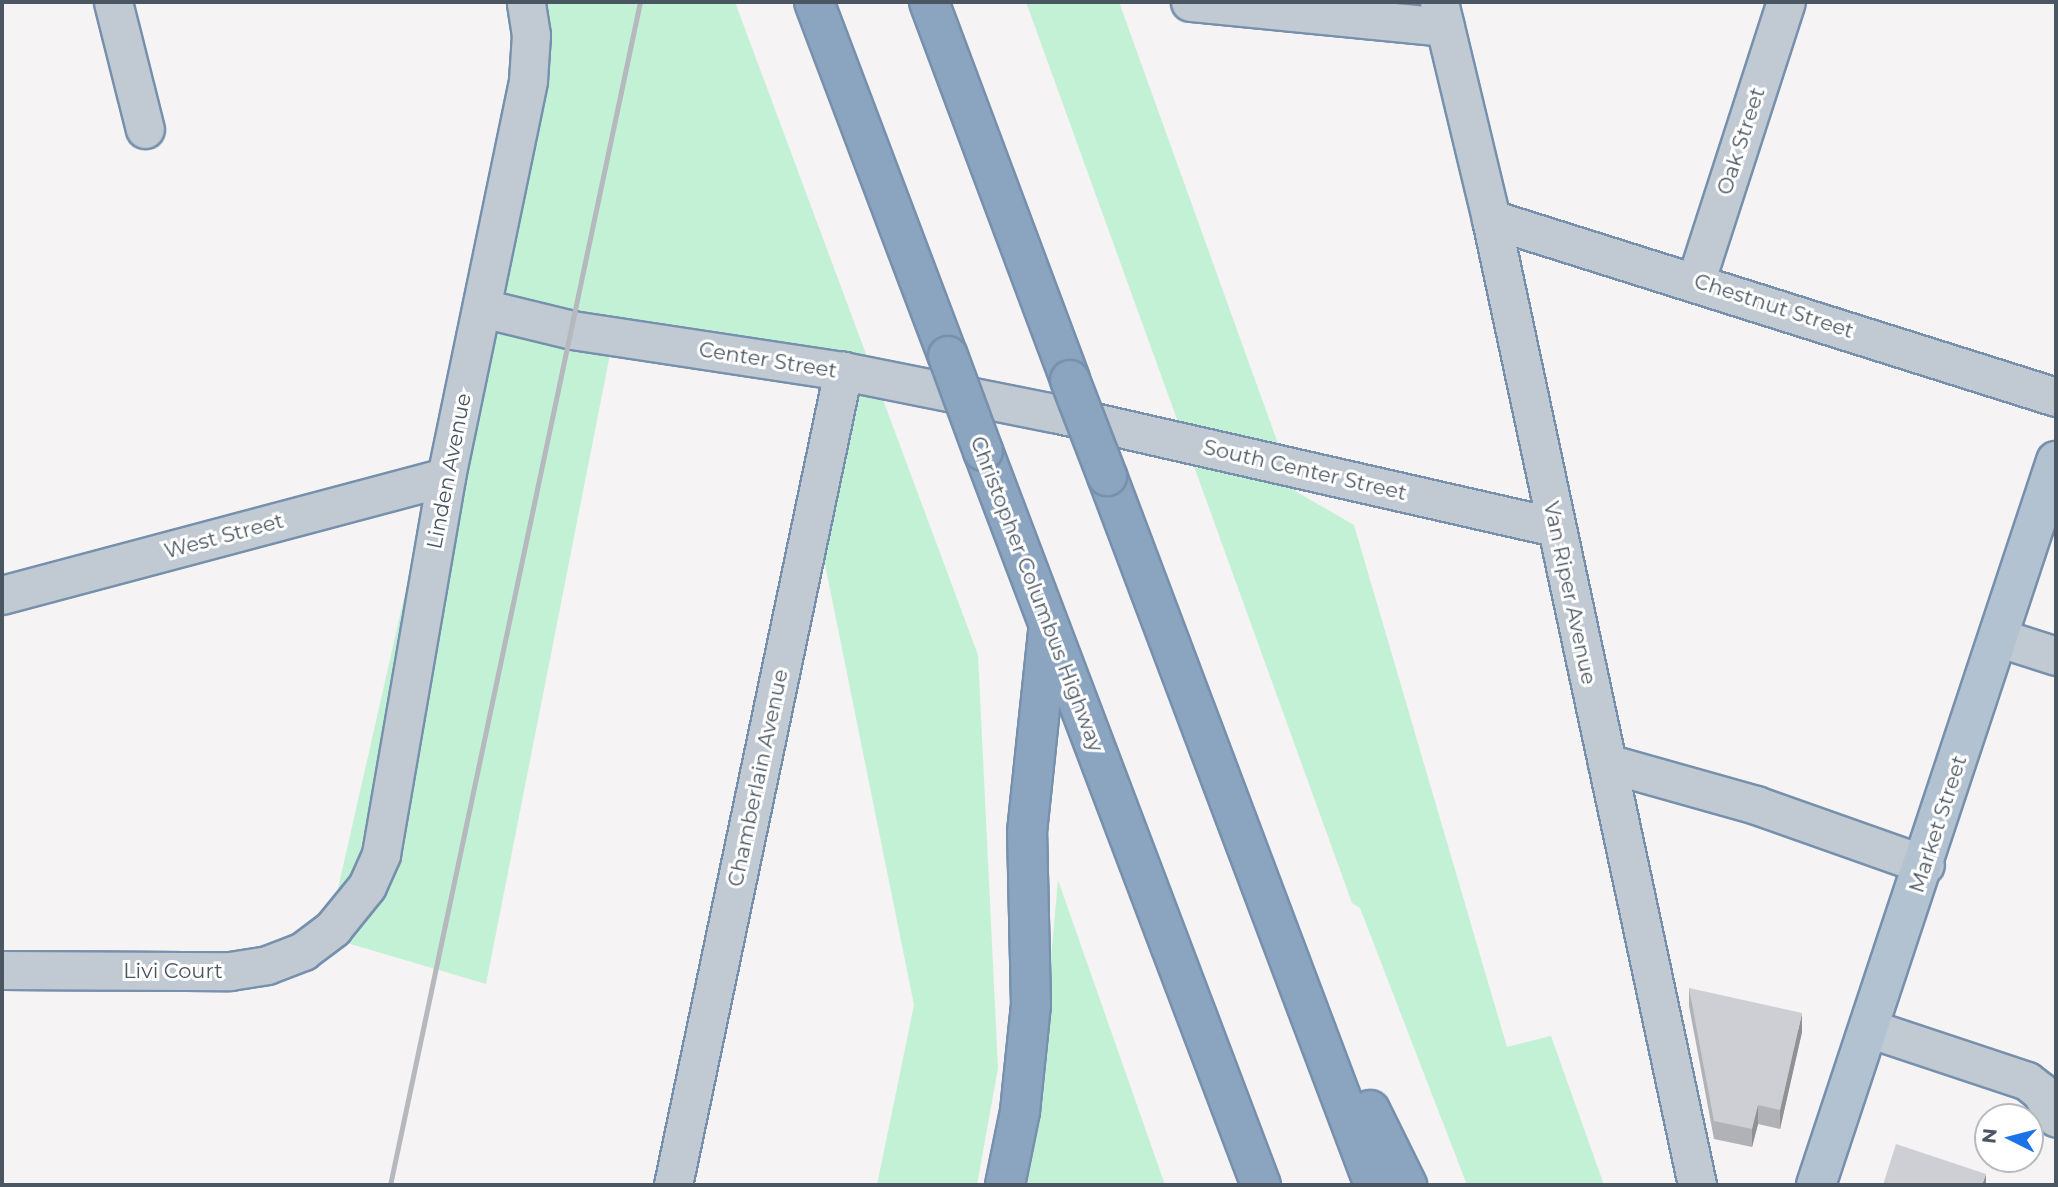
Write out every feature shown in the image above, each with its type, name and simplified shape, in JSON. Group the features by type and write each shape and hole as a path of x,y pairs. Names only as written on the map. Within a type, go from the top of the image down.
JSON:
{"highway":[{"name":"Christopher Columbus Highway","path":"814,2 1261,1185"},
{"path":"929,2 1062,396 1107,476 1374,1185"},
{"path":"1005,1185 1020,1111 1031,1005 1027,832 1049,623"},
{"path":"1268,904 1406,1185"}],"main road":[{"name":"Market Street","path":"1816,1185 1871,1029 2000,638 2049,511 2056,461"}],"street":[{"path":"113,2 145,129"},
{"name":"Linden Avenue","path":"333,928 367,887 381,854 446,477 528,80 531,35 526,2"},
{"path":"1190,2 1442,14"},
{"name":"Oak Street","path":"1696,280 1786,2"},
{"name":"Van Riper Avenue","path":"1442,14 1491,219 1555,527 1700,1183"},
{"name":"Chestnut Street","path":"1491,219 1696,280 2056,397"},
{"name":"Center Street","path":"482,308 572,330 843,371 1062,396"},
{"name":"Chamberlain Avenue","path":"673,1185 843,371"},
{"name":"South Center Street","path":"1062,396 1555,527"},
{"name":"West Street","path":"2,595 446,477"},
{"path":"2000,638 2056,656"},
{"path":"1607,763 1756,805 1925,865"},
{"name":"Livi Court","path":"2,970 230,971 267,965 303,951 333,928"},
{"path":"1871,1029 2027,1081 2044,1096 2056,1118"}],"green space":[{"path":"524,2 735,2 978,655 998,1068 977,1185 877,1185 914,1005 816,520 839,373 614,334 486,984 327,937 531,38"},
{"path":"1026,2 1119,2 1295,491 1354,525 1507,1047 1551,1036 1604,1185 1467,1185 1360,908 1352,903"},
{"path":"1058,880 1165,1185 1019,1185 1039,1092"}],"building":[{"path":"1689,988 1802,1013 1780,1110 1758,1105 1752,1129 1714,1121"},
{"path":"1896,1144 1974,1170 1974,1173 1986,1174 1982,1185 1883,1185"}],"railway":[{"path":"390,1185 640,2"}]}
